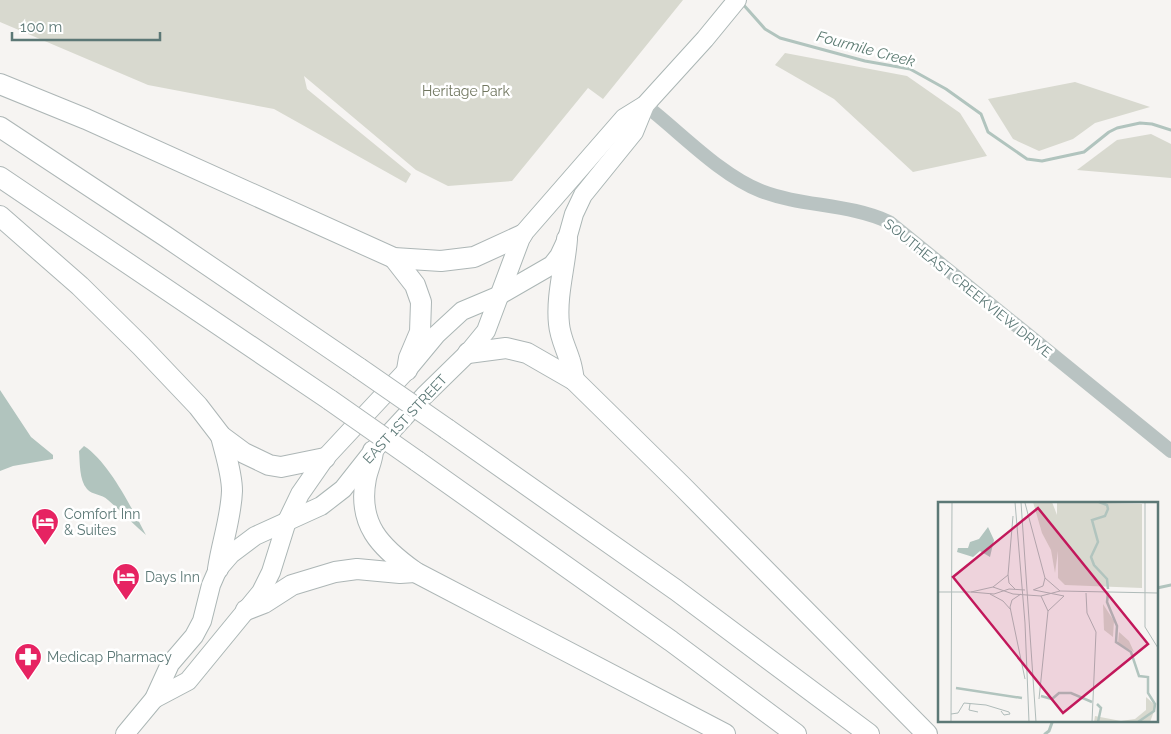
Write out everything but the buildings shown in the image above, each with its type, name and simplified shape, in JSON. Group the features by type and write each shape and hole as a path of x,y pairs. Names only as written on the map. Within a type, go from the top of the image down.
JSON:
{"highway":[{"path":"0,84 86,119 394,258 441,262 474,257 522,236"},
{"path":"0,127 173,241 447,429 676,590 869,734"},
{"path":"0,177 417,460 663,635 796,734"},
{"path":"0,216 80,286 198,406 222,436 244,453 269,465 288,466 325,458"},
{"path":"567,239 566,262 558,305 559,325 574,380"},
{"path":"394,258 415,285 421,302 420,332 409,358 407,370"},
{"path":"468,353 506,348 527,353 574,380 682,486 927,734"},
{"path":"218,569 229,521 232,489 222,436"},
{"path":"373,451 372,464 366,476 364,502 368,520 379,542 396,558 415,572 725,734"},
{"path":"246,610 264,604 292,585 335,572 357,569 415,572"}],"main road":[{"name":"EAST 1ST STREET","path":"125,734 154,699 170,664 194,636 202,621 211,585 218,569 231,554 255,536 321,506 343,489 373,451 424,396 468,353 486,331 522,236 624,118 644,105 706,38 737,0"},
{"name":"EAST 1ST STREET","path":"154,699 188,681 260,592 271,572 288,521 300,494 325,458 407,370 436,335 462,311 500,295 552,265 559,256 567,239 574,214 583,196 634,132 644,105"}],"street":[{"name":"SOUTHEAST CREEKVIEW DRIVE","path":"644,105 707,156 749,186 778,197 873,214 890,222 1171,452"}],"green space":[{"name":"Heritage Park","path":"0,0 683,0 603,99 588,88 512,181 448,186 416,170 304,76 307,89 411,174 406,183 274,109 148,85 0,22"},
{"path":"785,53 907,76 960,113 987,156 913,172 834,99 775,65"},
{"path":"1075,82 1150,107 1095,123 1073,139 1039,151 1013,139 988,99"},
{"path":"1151,134 1171,144 1171,178 1077,170 1117,140"}],"shaded area":[{"path":"0,390 31,437 53,455 53,459 13,466 0,471"},
{"path":"84,446 93,453 111,474 146,535 106,498 92,492 84,485 81,476 79,451"}],"waterway":[{"name":"Fourmile Creek","path":"741,2 765,29 780,38 865,61 910,69 946,89 981,114 988,132 1027,159 1042,161 1084,152 1109,132 1117,128 1140,123 1152,124 1171,130"},
{"path":"1158,588 1171,585"},
{"path":"1045,734 1049,731 1052,722"}],"place":[{"name":"Comfort Inn & Suites","path":"45,546"},
{"name":"Days Inn","path":"126,601"},
{"name":"Medicap Pharmacy","path":"28,681"}]}
